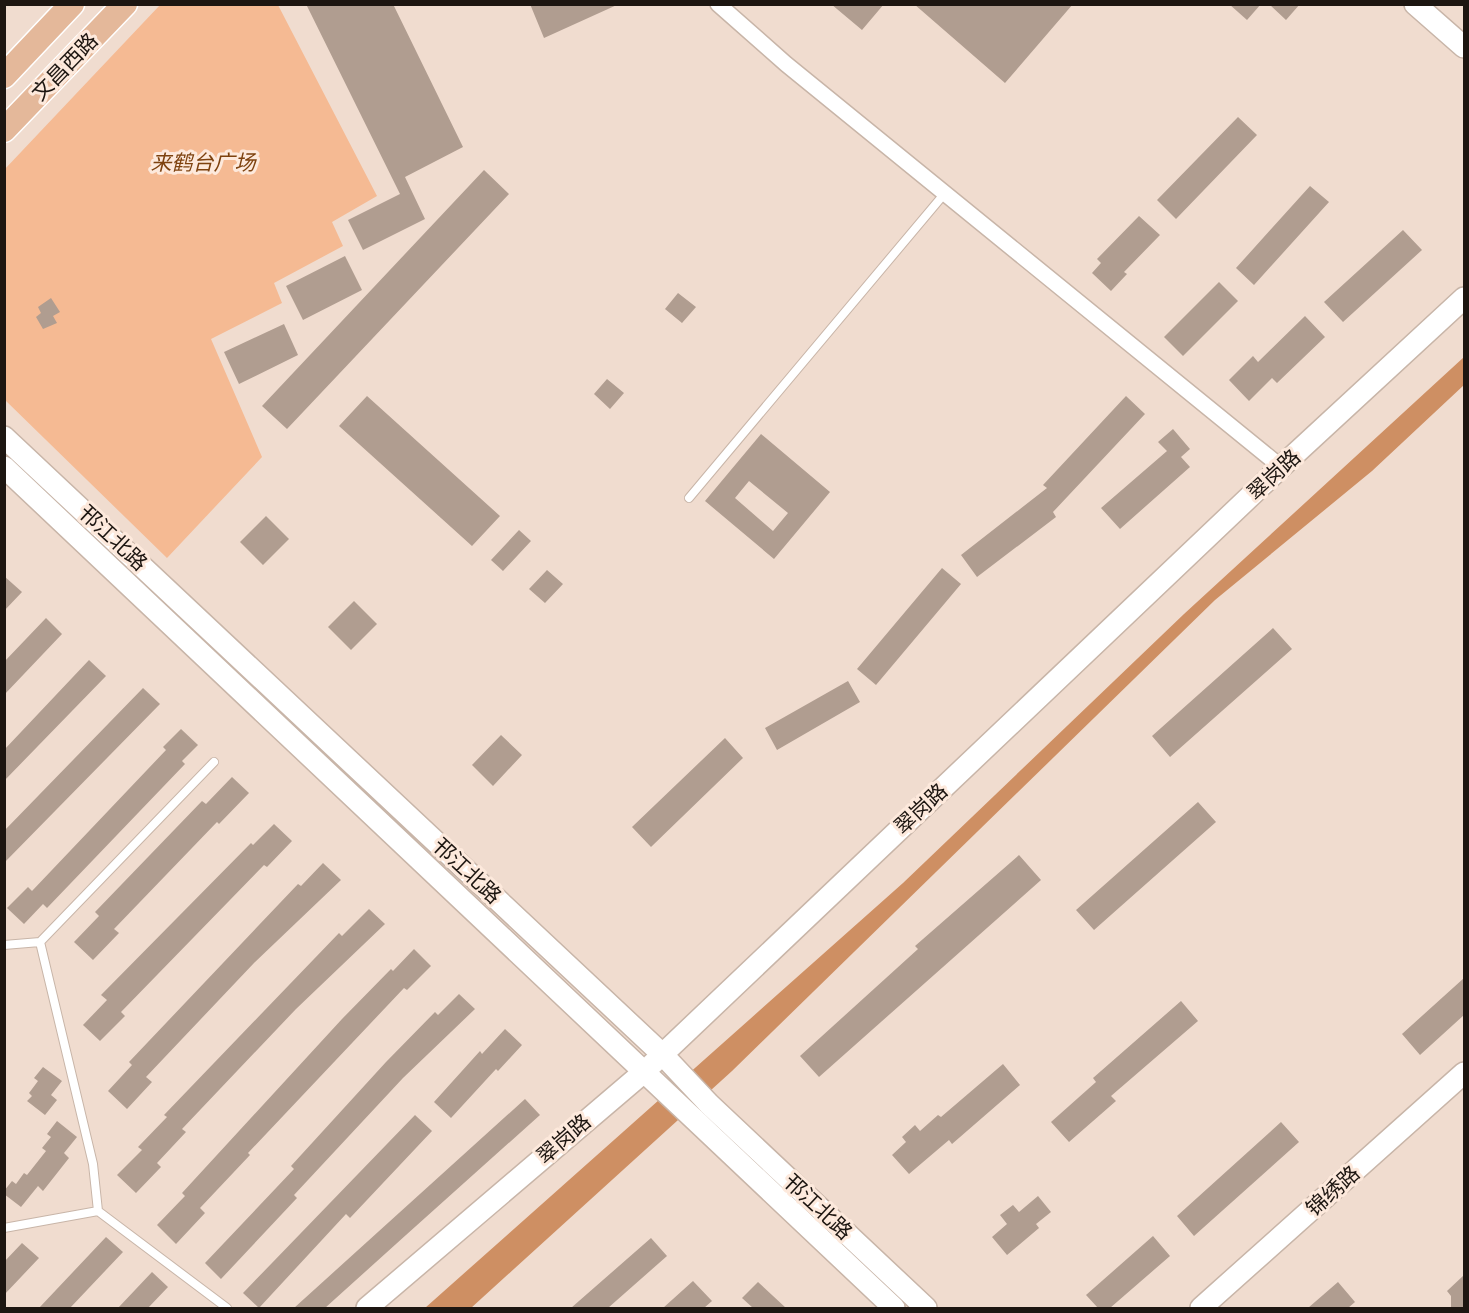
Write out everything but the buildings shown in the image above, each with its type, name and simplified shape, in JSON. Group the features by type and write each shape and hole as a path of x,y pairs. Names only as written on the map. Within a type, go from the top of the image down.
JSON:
{"main road":[{"name":"文昌西路","path":"4,76 72,4"},
{"name":"文昌西路","path":"4,130 124,4"},
{"path":"1415,4 1464,47"},
{"path":"1435,4 1464,30"},
{"name":"翠岗路","path":"367,1308 645,1071 1281,467 1464,298"},
{"name":"邗江北路","path":"4,437 662,1054 679,1073 704,1112 894,1308"},
{"name":"邗江北路","path":"4,467 662,1087 704,1112 926,1308"},
{"name":"锦绣路","path":"1201,1308 1464,1073"}],"street":[{"path":"718,4 786,64 1281,467"}],"lane":[{"path":"689,498 945,194"},
{"path":"4,945 40,942 214,762"},
{"path":"40,942 93,1164 98,1211 227,1308"},
{"path":"4,1228 98,1211"}],"green space":[{"name":"来鹤台广场","path":"160,5 278,5 377,196 332,222 343,246 274,283 282,303 211,339 262,457 167,558 5,400 4,170"}],"shaded area":[{"path":"1464,357 1464,385 1372,471 1215,600 732,1071 471,1308 425,1308 903,883 1184,614"}]}
